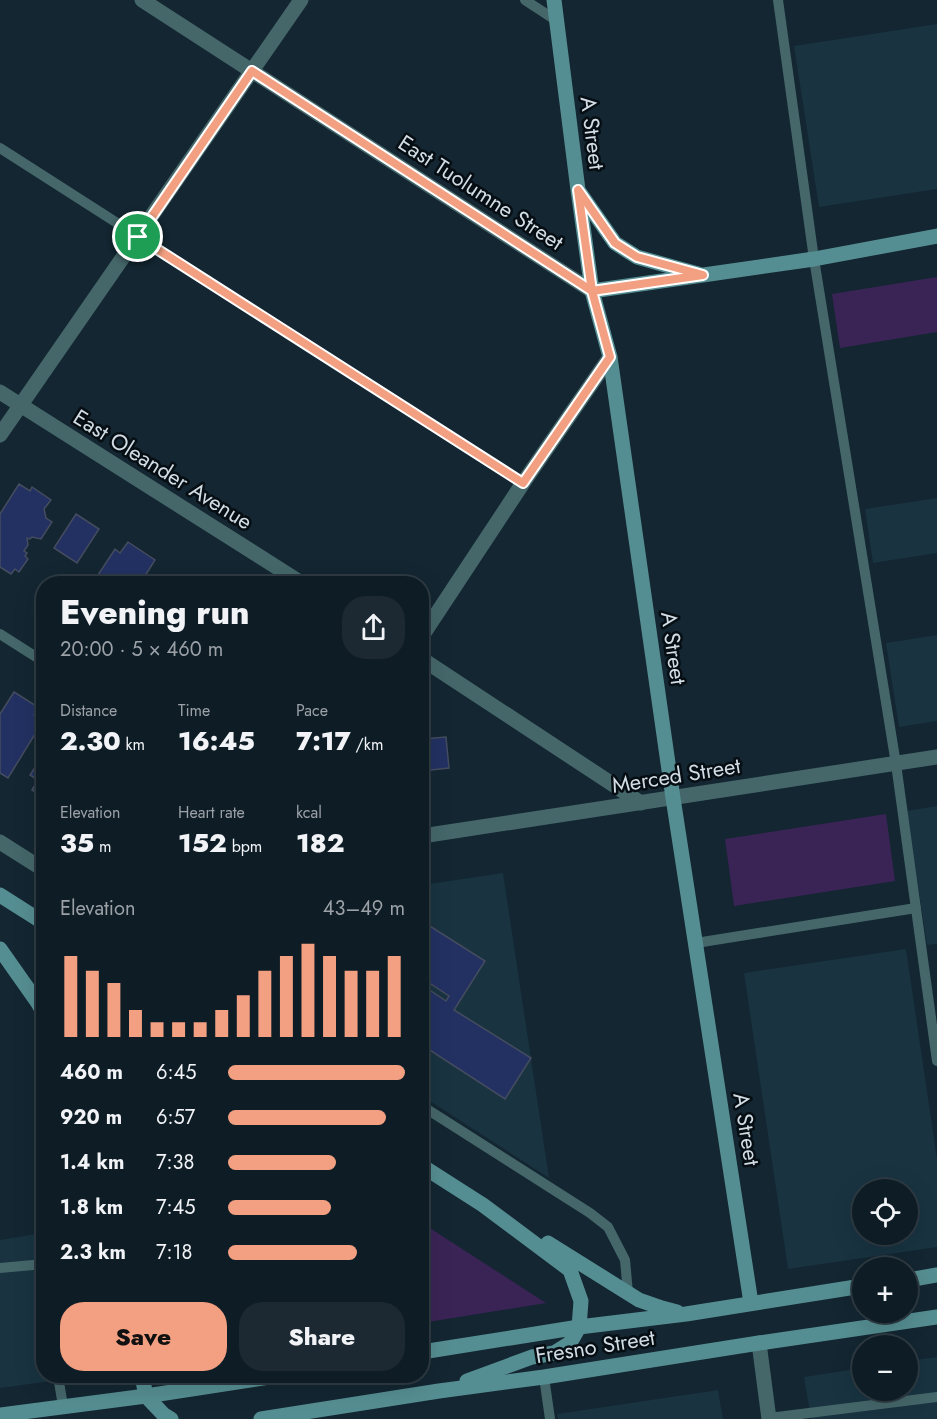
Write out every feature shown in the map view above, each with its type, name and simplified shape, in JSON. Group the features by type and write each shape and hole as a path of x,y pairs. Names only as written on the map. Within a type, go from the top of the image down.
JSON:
{"main road":[{"name":"A Street","path":"554,0 592,291 610,357 673,798 751,1303"},
{"path":"578,190 615,243 637,257 703,275"},
{"path":"592,291 814,259 937,237"},
{"path":"0,895 36,918"},
{"path":"0,949 36,1000"},
{"path":"429,1170 639,1300 686,1314"},
{"path":"439,1391 532,1357 554,1353 570,1343 579,1328 581,1301 570,1270 483,1205"},
{"path":"918,1278 937,1275"},
{"name":"Fresno Street","path":"429,1351 852,1288"},
{"name":"Fresno Street","path":"261,1419 328,1414 439,1391 937,1317"},
{"path":"143,1383 146,1396 171,1419"},
{"path":"0,1415 230,1383"}],"street":[{"name":"East Tuolumne Street","path":"142,0 592,291"},
{"path":"0,435 301,0"},
{"path":"429,625 610,357"},
{"name":"East Oleander Avenue","path":"0,392 290,576"},
{"path":"429,664 641,804"},
{"name":"Merced Street","path":"429,835 937,757"},
{"path":"0,842 36,865"},
{"path":"759,1342 769,1418"}],"lane":[{"path":"525,0 557,21"},
{"path":"777,0 814,259 896,764 937,1061"},
{"path":"0,148 523,483"},
{"path":"0,634 36,657"},
{"path":"696,943 916,908"},
{"path":"429,1110 590,1213 608,1227 626,1260 628,1293"},
{"path":"0,1268 36,1265"},
{"path":"544,1377 550,1419"},
{"path":"59,1383 63,1406"},
{"path":"769,1418 937,1397"}],"shaded area":[{"path":"937,24 937,189 819,207 794,46"},
{"path":"937,277 937,332 840,348 832,294"},
{"path":"937,498 937,553 873,563 865,509"},
{"path":"937,635 937,721 899,727 886,643"},
{"path":"937,806 937,944 927,945 907,811"},
{"path":"886,814 895,881 734,906 725,839"},
{"path":"503,873 549,1178 429,1101 429,884"},
{"path":"906,949 937,1159 937,1247 869,1257 852,1257 852,1260 788,1269 744,973"},
{"path":"429,1228 546,1303 429,1322"},
{"path":"36,1234 37,1383 0,1388 0,1240"},
{"path":"937,1357 937,1419 811,1419 804,1377 852,1370 852,1401 918,1401 918,1360"},
{"path":"718,1390 723,1419 558,1419 557,1414"}],"building":[{"path":"19,484 30,491 32,487 51,500 44,509 46,518 52,522 41,539 27,538 28,545 24,551 28,559 19,572 15,569 11,574 0,567 0,514"},
{"path":"76,514 99,529 77,563 54,548"},
{"path":"128,542 155,560 145,576 97,576 115,549 120,553"},
{"path":"14,692 36,706 34,715 36,716 36,732 8,778 0,773 0,714"},
{"path":"446,737 449,768 429,770 429,738"},
{"path":"36,766 36,779 30,775"},
{"path":"429,926 485,961 454,1010 531,1058 505,1099 429,1050 429,990 446,1001 449,996 429,983"}],"route":[{"path":"138,237 252,71 592,291 578,190 615,243 637,257 703,275 592,291 610,357 523,483 138,237"}]}
